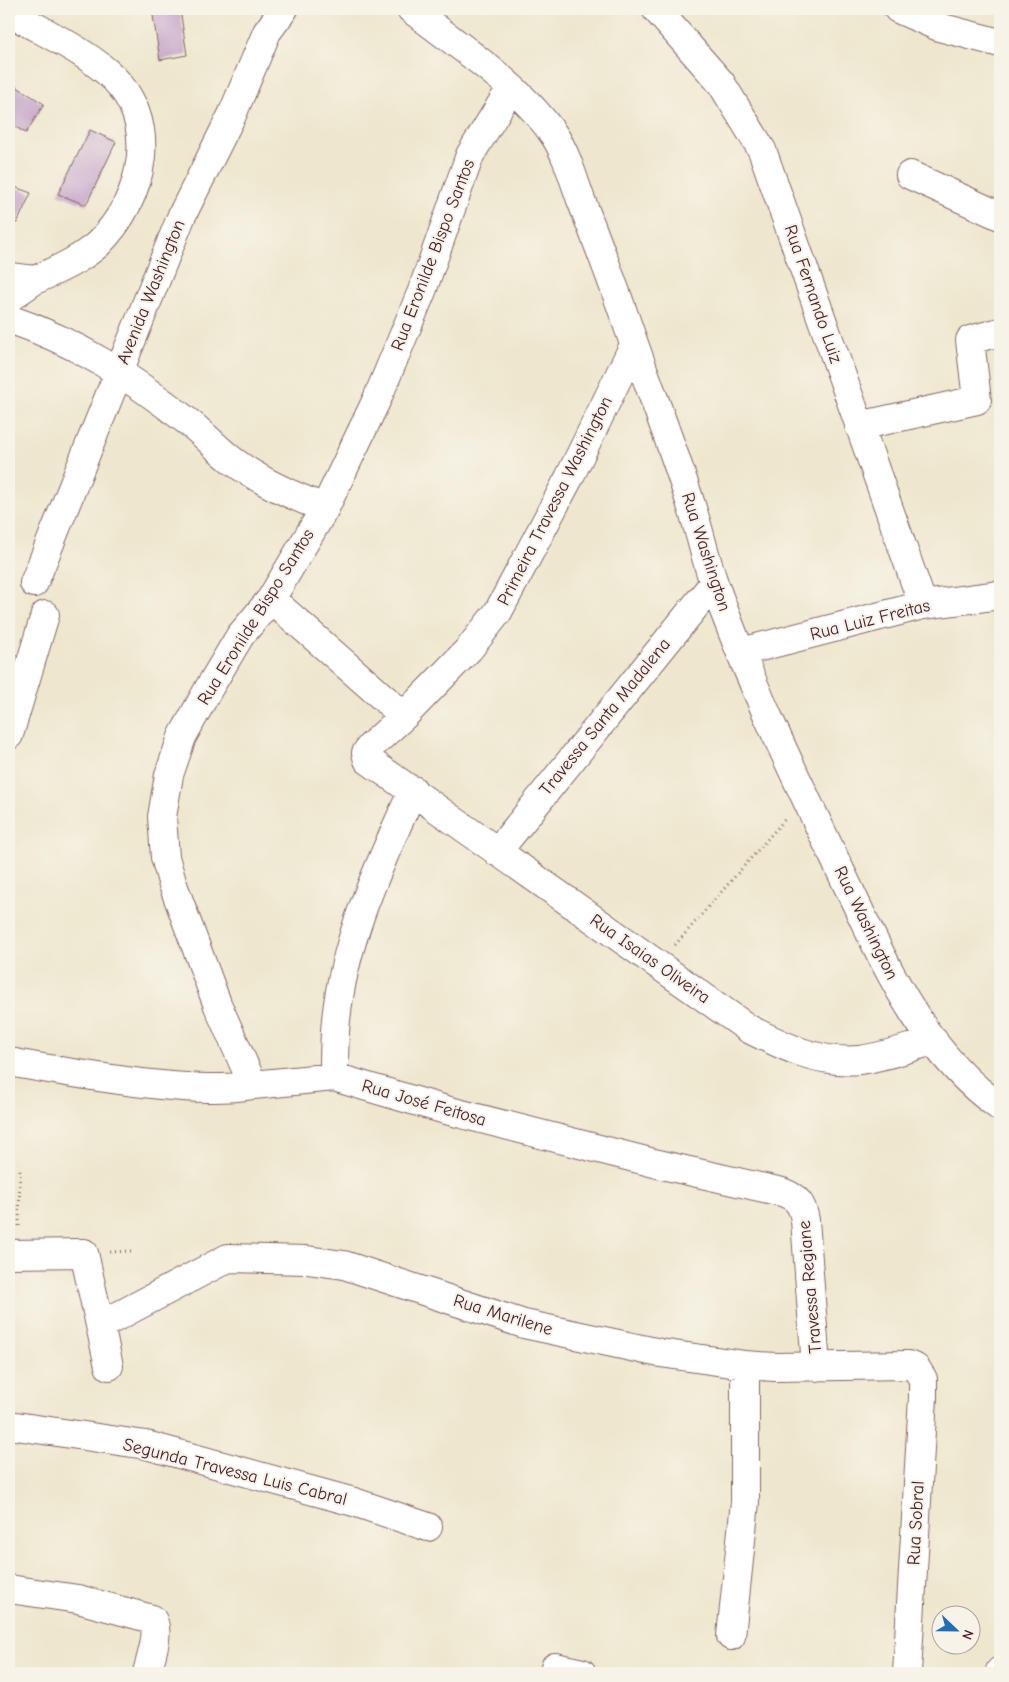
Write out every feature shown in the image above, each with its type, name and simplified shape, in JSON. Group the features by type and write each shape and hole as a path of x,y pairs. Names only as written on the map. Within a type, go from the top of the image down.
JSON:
{"street":[{"name":"Avenida Washington","path":"34,583 182,215 232,114 267,32 284,9"},
{"name":"Rua Washington","path":"411,9 511,88 552,133 564,152 695,517 714,583 741,652 804,797 886,969 934,1041 979,1091 1000,1107"},
{"name":"Rua Fernando Luiz","path":"656,9 721,83 762,150 923,606"},
{"path":"898,9 939,27 1000,43"},
{"path":"9,12 107,72 125,94 138,119 142,145 139,172 131,197 118,222 96,245 70,263 22,278 9,298"},
{"name":"Rua Eronilde Bispo Santos","path":"253,1085 218,1006 180,909 165,857 162,817 169,775 182,737 240,636 271,599 325,508 377,399 418,300 470,155 511,88"},
{"path":"910,175 1000,216"},
{"path":"9,319 59,338 118,371 188,421 232,460 259,479 291,496 325,508"},
{"path":"859,426 977,400 970,340 1000,332"},
{"name":"Primeira Travessa Washington","path":"403,784 368,760 366,753 468,649 498,612 569,478 634,345"},
{"name":"Travessa Santa Madalena","path":"497,852 714,583"},
{"name":"Rua Luiz Freitas","path":"741,652 923,606 1000,594"},
{"path":"271,599 404,716"},
{"path":"9,735 45,615"},
{"path":"9,1062 91,1078 210,1089 334,1077 336,1019 344,971 356,924 373,879 403,784"},
{"name":"Rua Isaias Oliveira","path":"403,784 749,1029 788,1049 821,1057 859,1060 934,1041"},
{"name":"Rua José Feitosa","path":"334,1077 446,1110 658,1164 782,1192 795,1197 803,1206"},
{"name":"Travessa Regiane","path":"803,1206 816,1367"},
{"path":"14,1254 84,1253 109,1366"},
{"name":"Rua Marilene","path":"101,1324 228,1258 307,1260 344,1265 524,1324 660,1353 745,1365 816,1367 908,1365 916,1368 920,1374"},
{"path":"731,1636 745,1502 745,1365"},
{"name":"Rua Sobral","path":"907,1673 923,1397 923,1379 920,1374"},
{"name":"Segunda Travessa Luis Cabral","path":"9,1425 146,1445 354,1502 428,1526"},
{"path":"9,1588 78,1599 152,1619 155,1624 148,1673"},
{"path":"555,1667 582,1673"}],"path":[{"path":"658,964 804,797"},
{"path":"14,1254 20,1169"}],"building":[{"path":"152,9 180,9 187,55 160,60"},
{"path":"9,82 44,104 26,133 9,123"},
{"path":"90,130 116,142 86,205 58,194"},
{"path":"9,185 31,193 17,223 9,220"}]}
